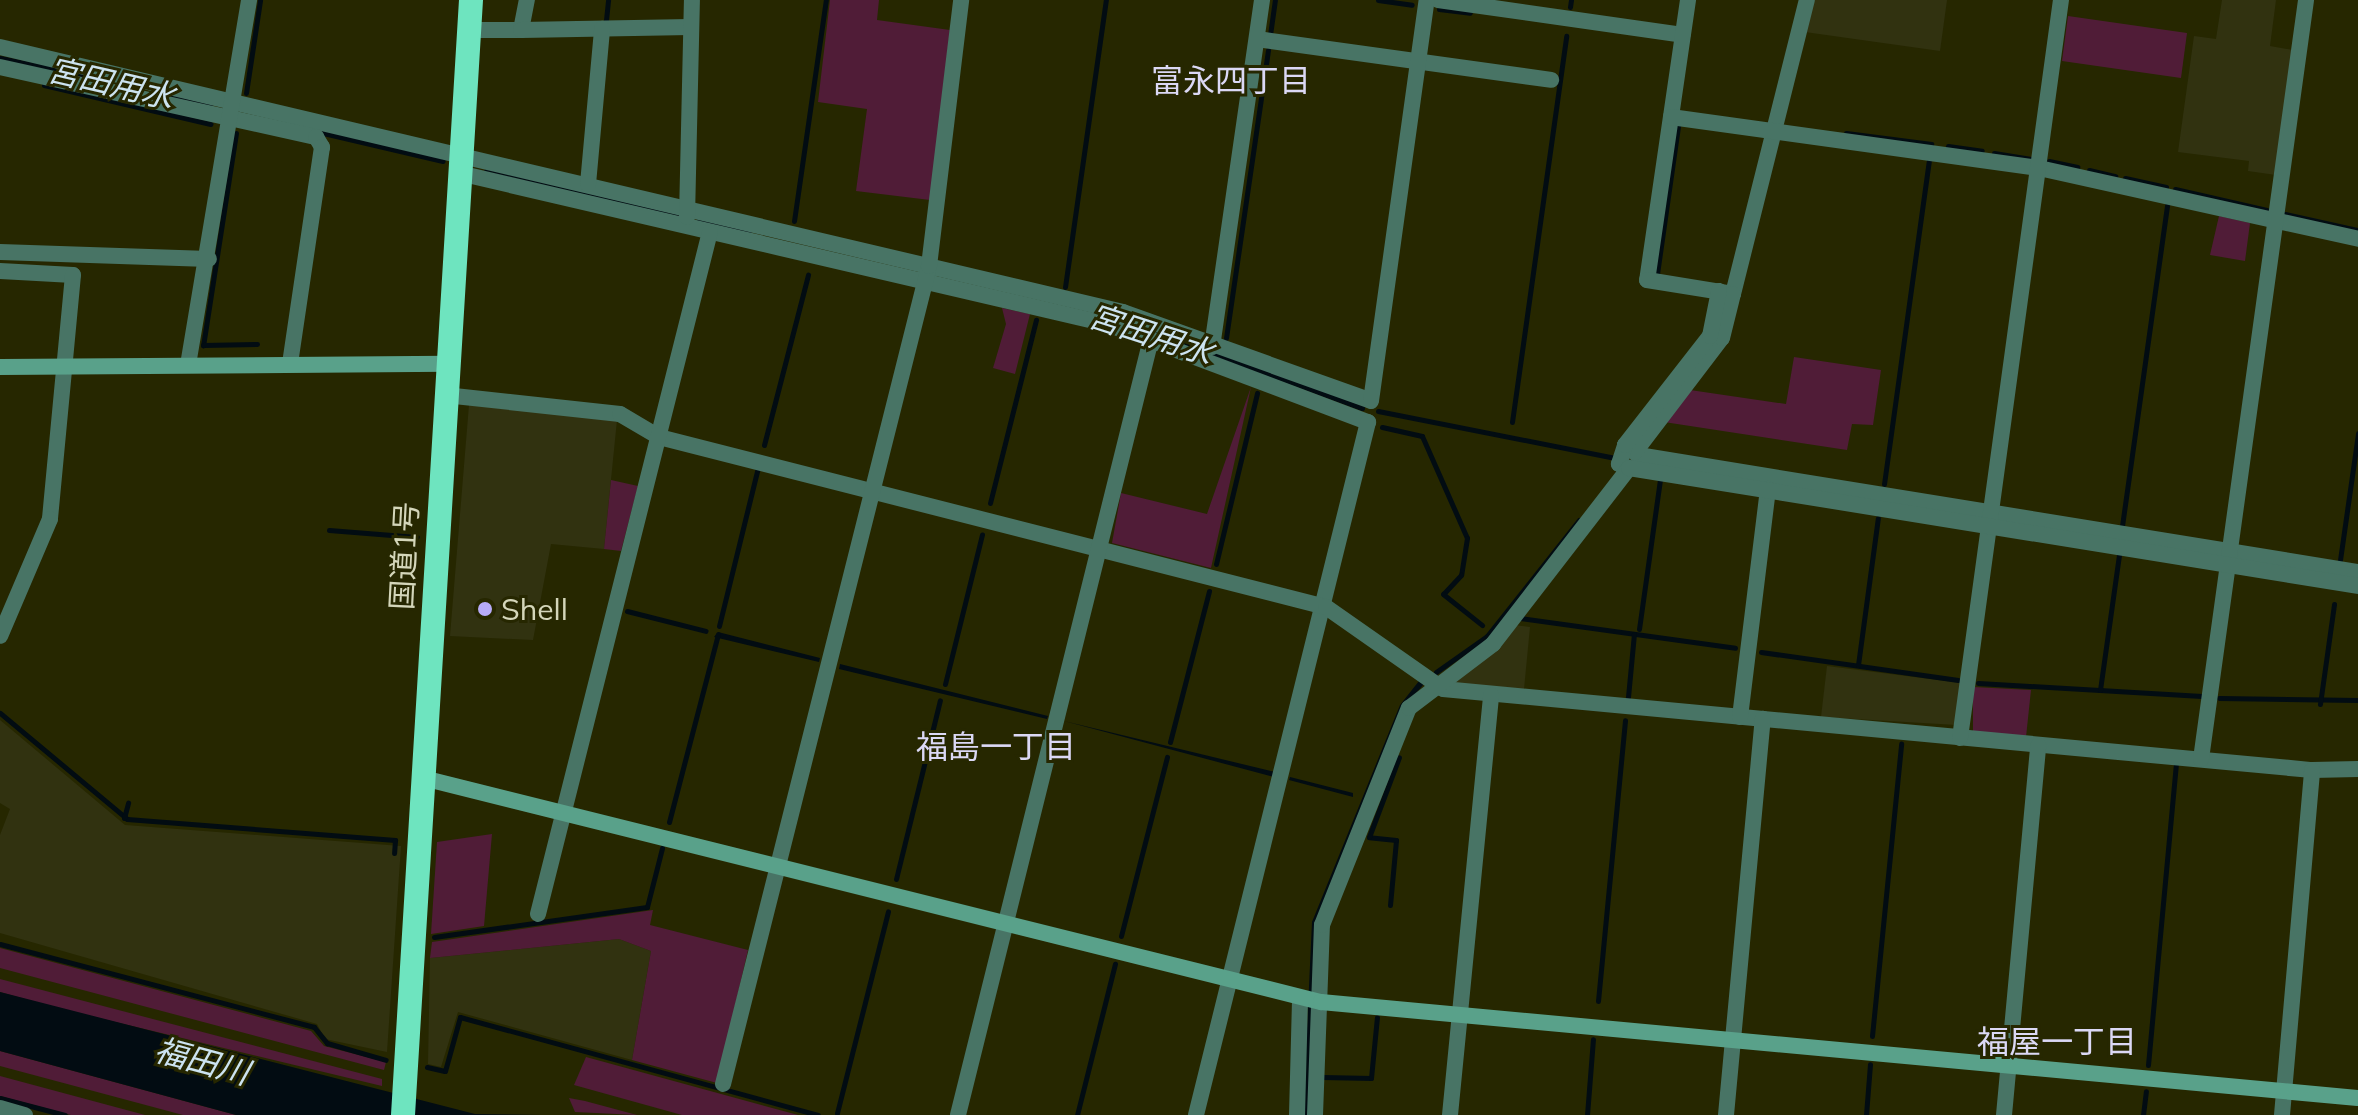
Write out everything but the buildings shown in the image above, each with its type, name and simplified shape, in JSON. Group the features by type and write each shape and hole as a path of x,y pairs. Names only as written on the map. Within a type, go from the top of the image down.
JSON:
{"highway":[{"name":"国道1号","path":"403,1115 471,0"}],"street":[{"path":"188,365 209,259 249,0"},
{"path":"521,30 527,0"},
{"path":"687,227 692,0"},
{"path":"723,1084 929,266 961,0"},
{"path":"1212,347 1262,0"},
{"path":"1196,1115 1326,607 1368,422 1427,0"},
{"path":"1438,0 1683,35"},
{"path":"1688,0 1647,280 1726,292"},
{"path":"1315,1115 1322,925 1409,708 1436,684 1493,644 1715,338 1807,0"},
{"path":"1960,738 2061,0"},
{"path":"2201,759 2306,0"},
{"path":"469,30 690,27"},
{"path":"588,184 602,29"},
{"path":"1257,39 1551,80"},
{"path":"0,47 233,100 687,227 1151,339 1368,422"},
{"path":"0,67 316,137 322,147 290,364"},
{"path":"1671,117 2039,168 2358,239"},
{"path":"460,162 588,184 1123,312 1212,347 1371,401"},
{"path":"538,914 710,232"},
{"path":"0,252 209,259"},
{"path":"0,271 73,275 50,519 0,636"},
{"path":"958,1115 1151,339"},
{"path":"0,367 448,364"},
{"path":"445,395 620,414 659,437 1326,607 1436,684 1491,695 2312,770 2358,769"},
{"path":"1630,455 1768,489 1990,518"},
{"path":"1630,455 2229,557 2358,572"},
{"path":"1740,717 1768,489"},
{"path":"2229,557 2358,586"},
{"path":"1450,1115 1491,695"},
{"path":"1726,1115 1763,719"},
{"path":"2004,1115 2038,746"},
{"path":"2282,1115 2312,770"},
{"path":"423,778 1321,1002 2358,1098"},
{"path":"1297,1115 1300,998"},
{"path":"0,1108 25,1115"}],"shaded area":[{"path":"830,0 879,0 877,20 950,30 930,200 856,191 867,109 818,102"},
{"path":"1813,0 1947,0 1940,51 1805,32"},
{"path":"2222,0 2276,0 2270,46 2293,50 2276,175 2248,171 2249,161 2178,152 2194,36 2216,39"},
{"path":"2068,16 2187,33 2181,78 2062,61"},
{"path":"2219,216 2250,223 2245,261 2210,255"},
{"path":"1002,308 1030,314 1015,374 993,368 1006,324"},
{"path":"1794,357 1881,370 1873,425 1852,424 1847,450 1664,422 1690,390 1786,404"},
{"path":"1251,387 1211,568 1112,543 1121,493 1207,514"},
{"path":"469,405 617,420 604,549 551,544 533,640 450,636"},
{"path":"611,480 638,486 621,551 604,549"},
{"path":"1514,625 1530,627 1524,689 1450,683"},
{"path":"1827,666 1962,683 1957,725 1821,717"},
{"path":"1973,687 2031,690 2026,737 1973,732"},
{"path":"0,720 125,825 401,846 387,1052 325,1039 317,1024 0,933 0,835 10,809 0,803"},
{"path":"492,834 484,926 431,934 437,842"},
{"path":"653,910 650,925 748,950 717,1083 632,1060 651,951 619,939 430,958 432,942"},
{"path":"619,939 651,951 632,1060 458,1012 441,1067 428,1064 430,958"},
{"path":"0,948 311,1031 324,1046 386,1062 384,1070 0,968"},
{"path":"0,979 382,1079 382,1086 57,1008 0,992"},
{"path":"0,1051 236,1115 183,1115 0,1066"},
{"path":"586,1057 798,1115 682,1115 574,1085"},
{"path":"0,1076 145,1115 71,1115 0,1096"},
{"path":"569,1098 585,1101 637,1115 575,1112"}],"water":[{"path":"718,632 820,658 819,662 714,637"},
{"path":"840,664 1048,716 1047,719 839,669"},
{"path":"1419,681 1424,684 1409,701 1319,917 1310,1115 1303,1115 1312,922 1400,705"},
{"path":"1064,721 1275,772 1274,777"},
{"path":"1290,777 1353,793 1353,797 1289,780"},
{"name":"福田川","path":"0,992 475,1114 542,1115 236,1115 0,1051"}],"waterway":[{"path":"246,93 260,0"},
{"path":"606,20 608,0"},
{"path":"794,221 826,0"},
{"path":"1065,287 1106,0"},
{"path":"1270,35 1275,0"},
{"path":"1378,0 1412,5"},
{"path":"1570,7 1571,0"},
{"path":"1439,9 1470,13"},
{"path":"1512,422 1566,36"},
{"path":"1226,338 1268,50"},
{"name":"宮田用水","path":"0,58 93,77"},
{"path":"44,85 210,124"},
{"name":"宮田用水","path":"173,96 210,105"},
{"path":"1657,274 1678,126"},
{"name":"宮田用水","path":"319,132 443,161"},
{"path":"236,133 203,345 257,344"},
{"path":"1846,133 1931,144"},
{"path":"1948,146 1982,151"},
{"path":"1994,153 2033,159"},
{"path":"1884,484 1929,161"},
{"path":"2049,161 2077,167"},
{"path":"2089,170 2115,176"},
{"name":"宮田用水","path":"486,171 679,216"},
{"path":"2125,178 2166,187"},
{"path":"2175,189 2267,210"},
{"path":"2122,526 2167,205"},
{"path":"2285,214 2358,230"},
{"name":"宮田用水","path":"699,220 749,232"},
{"path":"764,445 808,275"},
{"name":"宮田用水","path":"1116,318 1362,408"},
{"path":"990,503 1036,320"},
{"path":"1216,564 1257,393"},
{"name":"宮田用水","path":"1378,411 1616,458"},
{"path":"1382,427 1422,436 1467,538 1461,575 1443,594 1482,625"},
{"path":"2340,560 2358,433"},
{"path":"719,626 757,471"},
{"path":"1639,629 1660,480"},
{"path":"1858,665 1878,518"},
{"path":"1436,672 1487,636 1579,520"},
{"path":"329,530 417,537"},
{"path":"945,684 982,535"},
{"path":"2100,690 2119,554"},
{"path":"1170,742 1209,591"},
{"path":"2320,704 2334,604"},
{"path":"627,611 706,631"},
{"path":"1520,618 1735,648"},
{"path":"669,822 718,634"},
{"path":"1628,697 1634,634"},
{"path":"1761,652 1958,680"},
{"path":"1978,683 2202,696"},
{"path":"2219,698 2358,700"},
{"path":"896,879 940,700"},
{"path":"0,713 127,819 395,840 394,853"},
{"path":"1598,1001 1625,720"},
{"path":"1872,1036 1901,743"},
{"path":"1121,936 1167,757"},
{"path":"1390,905 1396,840 1369,837 1399,757"},
{"path":"2148,1065 2176,765"},
{"path":"124,818 128,803"},
{"path":"434,937 647,907 662,848"},
{"path":"837,1113 888,911"},
{"path":"0,944 314,1027 327,1043 386,1060"},
{"path":"1077,1115 1115,964"},
{"path":"427,1067 445,1071 460,1017 818,1115"},
{"path":"1322,1077 1371,1078 1377,1017"},
{"path":"1587,1115 1593,1039"},
{"path":"1866,1115 1870,1064"},
{"path":"2143,1115 2146,1091"},
{"path":"0,1098 65,1115"}],"place":[{"name":"Shell","path":"485,609"}],"district":[{"name":"富永四丁目","path":"1231,80"},
{"name":"福島一丁目","path":"996,746"},
{"name":"福屋一丁目","path":"2057,1041"}]}
